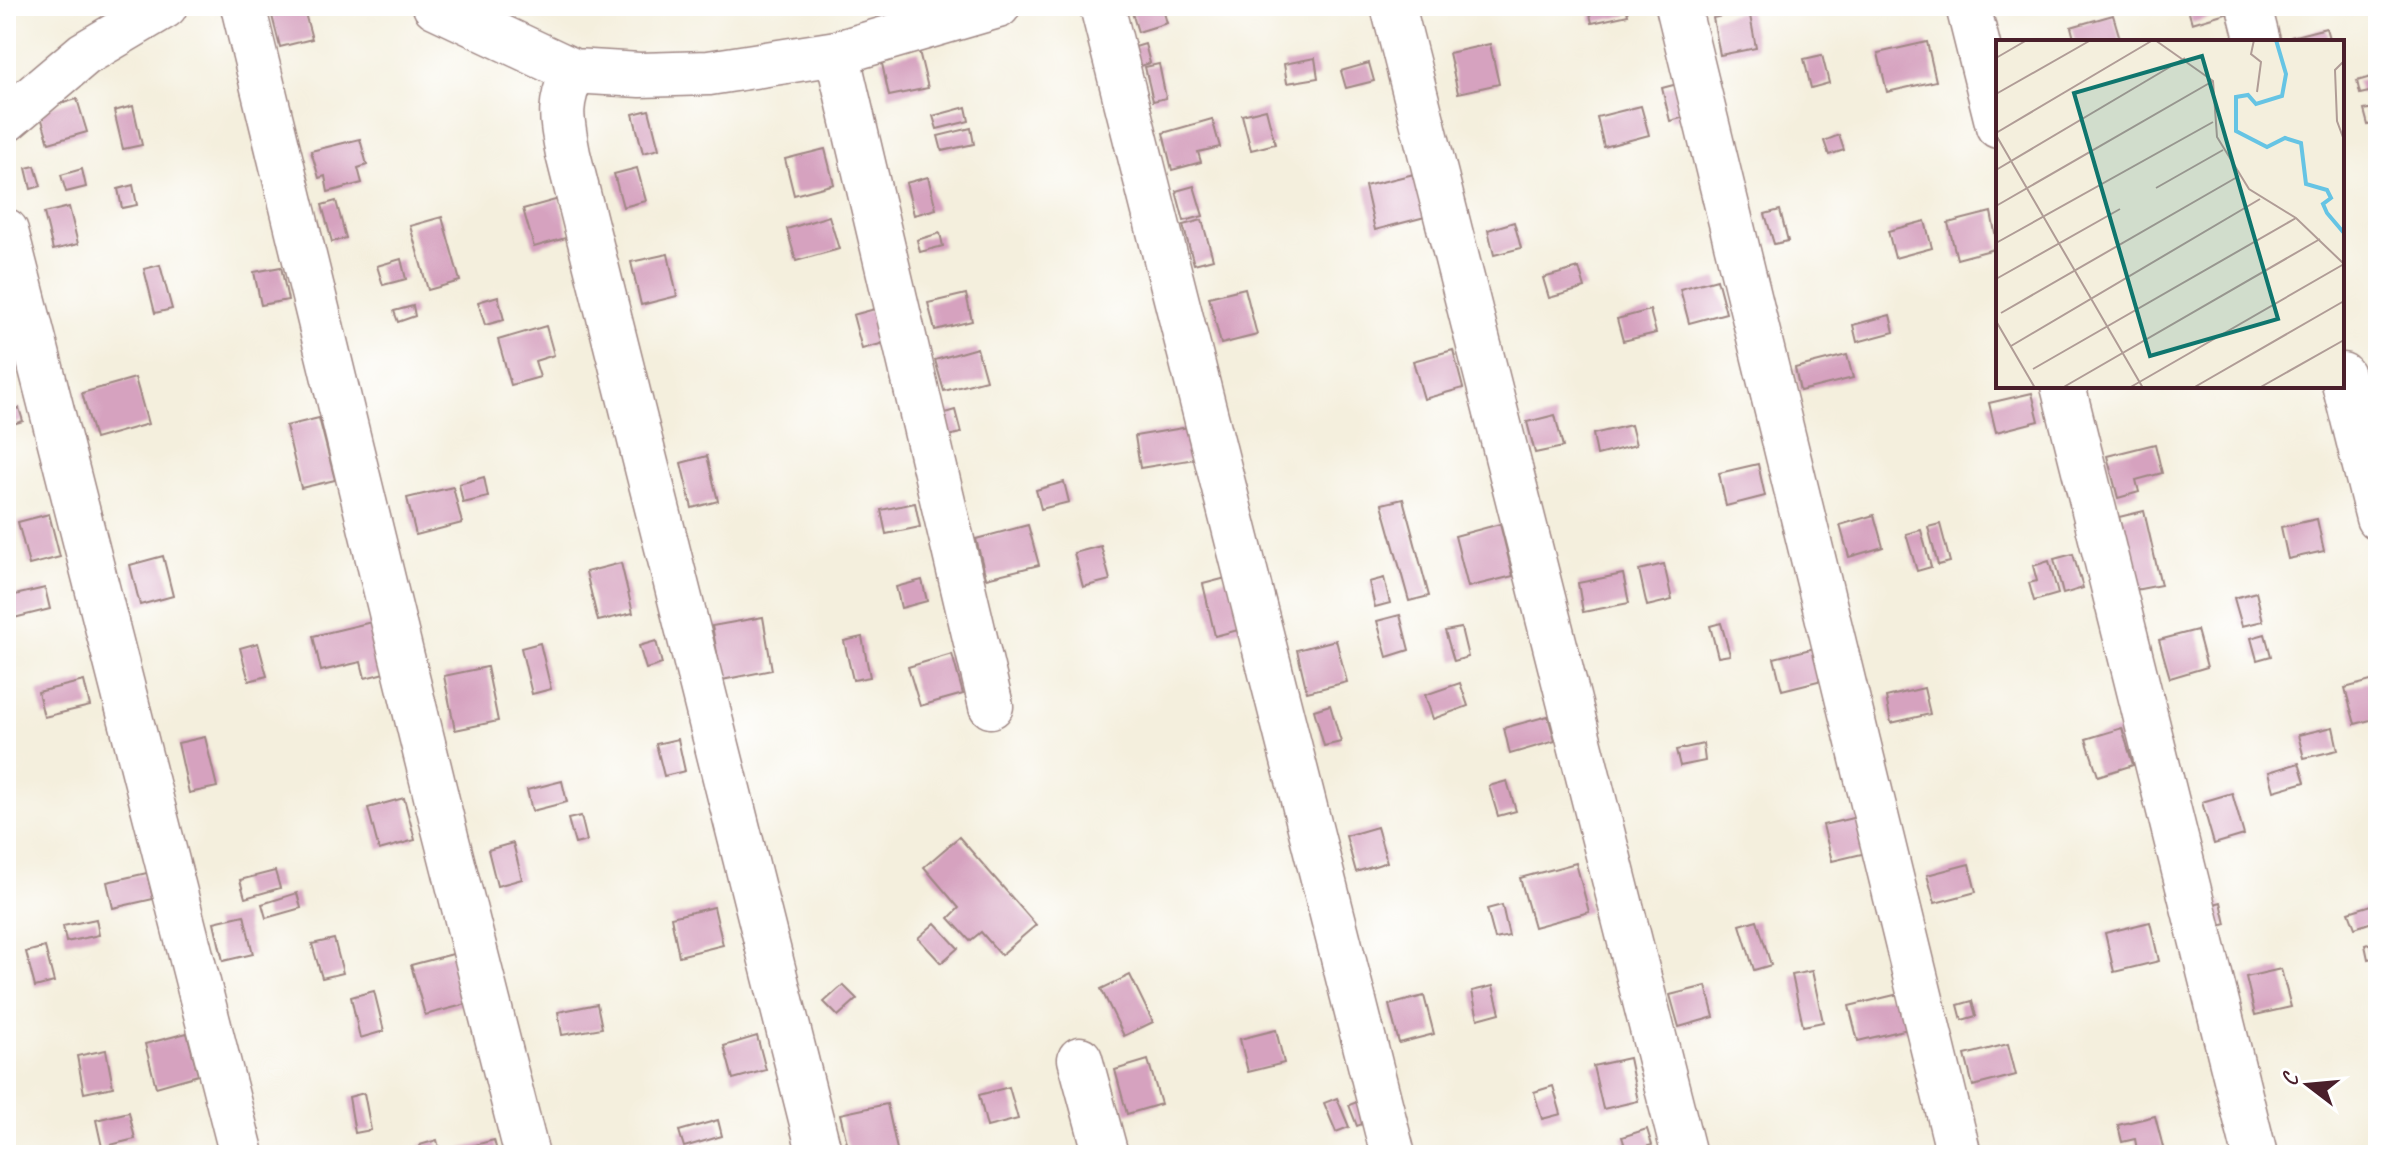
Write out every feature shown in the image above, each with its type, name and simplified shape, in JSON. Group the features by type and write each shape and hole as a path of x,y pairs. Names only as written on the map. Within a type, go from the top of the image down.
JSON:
{"street":[{"path":"6,120 84,54 165,6"},
{"path":"243,6 527,1155"},
{"path":"435,6 573,71 640,75 709,73 837,53 998,6"},
{"path":"1102,6 1393,1155"},
{"path":"1393,6 1684,1155"},
{"path":"1678,6 1959,1155"},
{"path":"1968,6 1996,118"},
{"path":"2249,6 2258,40"},
{"path":"837,53 991,706"},
{"path":"573,71 562,95 561,117 568,154 820,1155"},
{"path":"6,231 242,1155"},
{"path":"2344,383 2378,518"},
{"path":"2063,388 2255,1155"},
{"path":"1080,1059 1106,1155"}],"building":[{"path":"303,6 312,39 280,47 270,8"},
{"path":"1130,6 1162,6 1167,23 1138,32"},
{"path":"1626,6 1628,15 1592,23 1589,10"},
{"path":"2187,6 2227,6 2229,12 2192,23"},
{"path":"1749,10 1756,48 1720,55 1713,18"},
{"path":"2113,15 2120,40 2074,40 2071,27"},
{"path":"2326,28 2329,40 2292,40 2291,37"},
{"path":"1927,42 1936,81 1887,92 1878,53"},
{"path":"1145,44 1150,63 1134,68 1129,49"},
{"path":"1490,44 1499,84 1458,93 1449,53"},
{"path":"919,51 928,88 889,96 881,59"},
{"path":"1822,55 1829,83 1811,88 1804,59"},
{"path":"1315,58 1318,78 1287,83 1284,64"},
{"path":"1369,63 1374,81 1346,88 1341,71"},
{"path":"1159,64 1166,98 1153,101 1145,67"},
{"path":"2378,75 2378,90 2360,94 2357,81"},
{"path":"1685,82 1693,115 1670,121 1662,88"},
{"path":"77,99 87,132 49,143 39,110"},
{"path":"133,106 142,145 123,149 114,111"},
{"path":"1641,106 1649,135 1604,147 1597,117"},
{"path":"966,107 969,121 937,129 933,116"},
{"path":"2378,107 2378,123 2368,125 2364,110"},
{"path":"1266,109 1275,144 1251,150 1242,115"},
{"path":"649,110 659,149 643,153 633,114"},
{"path":"1212,119 1220,147 1198,152 1201,162 1172,170 1163,133"},
{"path":"971,128 974,144 942,151 938,136"},
{"path":"1839,135 1844,150 1829,155 1824,141"},
{"path":"360,139 367,165 358,168 362,183 328,192 325,176 319,178 311,151"},
{"path":"825,149 834,184 794,195 785,159"},
{"path":"35,166 41,186 31,189 26,168"},
{"path":"637,168 646,201 623,207 614,174"},
{"path":"82,169 86,187 66,192 61,175"},
{"path":"1414,174 1425,217 1375,230 1365,186"},
{"path":"928,177 936,209 914,215 906,183"},
{"path":"133,185 137,205 122,208 118,189"},
{"path":"1194,186 1203,216 1184,221 1176,191"},
{"path":"559,199 569,237 534,247 523,209"},
{"path":"336,201 346,238 332,242 322,205"},
{"path":"69,207 78,244 53,250 44,213"},
{"path":"1780,210 1788,241 1774,244 1765,214"},
{"path":"1991,212 1996,249 1957,259 1948,223"},
{"path":"829,216 839,249 796,261 787,229"},
{"path":"442,217 460,281 428,290 410,226"},
{"path":"1202,220 1213,259 1194,264 1183,225"},
{"path":"1925,221 1932,248 1895,258 1888,231"},
{"path":"1514,222 1521,248 1494,255 1488,230"},
{"path":"940,233 943,246 920,252 917,240"},
{"path":"668,254 677,296 641,305 631,262"},
{"path":"401,259 406,279 383,285 377,266"},
{"path":"160,265 172,309 155,313 144,269"},
{"path":"281,267 288,300 261,305 254,272"},
{"path":"1579,268 1585,288 1549,298 1543,278"},
{"path":"1717,279 1726,313 1689,323 1680,289"},
{"path":"1245,288 1257,335 1221,344 1209,297"},
{"path":"966,294 972,321 935,330 928,303"},
{"path":"498,296 504,320 485,325 478,302"},
{"path":"413,306 415,316 398,322 394,311"},
{"path":"875,309 884,343 862,349 853,315"},
{"path":"1650,310 1656,333 1623,341 1617,319"},
{"path":"1890,315 1894,332 1857,342 1853,325"},
{"path":"546,326 554,355 535,361 540,377 511,385 498,340"},
{"path":"977,348 986,380 944,391 935,360"},
{"path":"1453,350 1463,388 1424,399 1413,361"},
{"path":"1847,355 1853,378 1800,391 1795,368"},
{"path":"135,378 148,424 95,439 82,393"},
{"path":"2032,393 2039,421 1996,432 1989,403"},
{"path":"19,408 23,421 6,426 6,412"},
{"path":"955,410 961,433 943,437 938,415"},
{"path":"1555,415 1563,447 1535,453 1527,422"},
{"path":"319,418 335,480 301,488 286,426"},
{"path":"1631,425 1636,445 1597,455 1593,434"},
{"path":"1189,427 1195,459 1140,468 1135,436"},
{"path":"2155,444 2162,473 2136,480 2139,492 2118,498 2107,456"},
{"path":"707,456 718,501 692,508 681,463"},
{"path":"1758,464 1765,496 1726,506 1719,473"},
{"path":"484,477 488,497 463,503 459,484"},
{"path":"1064,482 1069,502 1041,509 1036,490"},
{"path":"453,487 462,523 416,535 407,498"},
{"path":"1403,499 1429,596 1409,601 1382,504"},
{"path":"915,503 920,527 886,534 881,510"},
{"path":"2144,511 2161,585 2135,590 2119,517"},
{"path":"49,514 60,557 29,565 18,522"},
{"path":"1874,515 1883,547 1849,557 1840,525"},
{"path":"2317,519 2324,551 2288,559 2281,527"},
{"path":"1500,524 1513,576 1468,587 1455,536"},
{"path":"1940,524 1950,562 1938,565 1928,527"},
{"path":"1028,525 1039,565 986,578 976,539"},
{"path":"1921,530 1931,567 1917,571 1906,534"},
{"path":"1101,546 1110,580 1083,587 1074,553"},
{"path":"2073,554 2083,588 2063,594 2054,559"},
{"path":"163,556 173,596 140,605 130,565"},
{"path":"2049,561 2058,594 2034,601 2029,583 2037,581 2033,566"},
{"path":"621,563 633,613 598,621 586,572"},
{"path":"1664,564 1672,600 1647,606 1639,570"},
{"path":"1623,574 1629,603 1583,612 1578,583"},
{"path":"1230,577 1242,629 1215,636 1203,584"},
{"path":"1384,578 1390,603 1375,607 1369,582"},
{"path":"922,580 927,601 901,608 896,587"},
{"path":"45,588 50,609 6,620 6,597"},
{"path":"2256,592 2263,621 2242,626 2234,598"},
{"path":"1400,615 1409,650 1387,657 1377,621"},
{"path":"763,617 772,670 722,680 712,626"},
{"path":"376,621 388,672 365,678 361,662 321,671 313,636"},
{"path":"1721,623 1730,655 1718,657 1710,626"},
{"path":"1461,628 1468,657 1454,661 1445,631"},
{"path":"2197,630 2207,667 2170,678 2159,640"},
{"path":"2265,634 2271,656 2257,660 2251,638"},
{"path":"862,637 870,677 853,680 844,641"},
{"path":"1336,640 1347,682 1307,692 1297,650"},
{"path":"656,641 662,664 646,669 639,646"},
{"path":"258,643 267,676 249,681 240,648"},
{"path":"540,643 551,689 532,694 521,648"},
{"path":"1815,648 1822,680 1782,690 1774,658"},
{"path":"952,654 963,694 920,706 908,667"},
{"path":"487,667 498,721 455,730 444,676"},
{"path":"2378,679 2378,718 2355,724 2345,688"},
{"path":"84,681 90,706 44,717 38,692"},
{"path":"1460,683 1468,706 1433,719 1425,695"},
{"path":"1924,688 1930,714 1891,723 1886,697"},
{"path":"1330,705 1341,742 1324,746 1314,710"},
{"path":"1548,716 1555,741 1510,754 1504,728"},
{"path":"2333,727 2338,750 2304,758 2298,735"},
{"path":"2122,728 2133,765 2098,776 2086,739"},
{"path":"205,737 217,787 189,793 178,743"},
{"path":"678,739 685,771 664,776 656,744"},
{"path":"1703,744 1705,761 1680,766 1676,750"},
{"path":"2299,763 2305,782 2274,791 2269,772"},
{"path":"562,781 567,802 532,811 527,790"},
{"path":"1507,781 1516,811 1498,816 1489,786"},
{"path":"2232,793 2244,835 2214,844 2202,802"},
{"path":"404,798 415,840 379,850 368,808"},
{"path":"581,816 587,841 575,844 568,819"},
{"path":"1857,817 1866,853 1832,861 1823,825"},
{"path":"1377,827 1387,862 1356,872 1346,836"},
{"path":"959,837 1036,925 1001,955 981,932 970,941 949,918 959,908 924,867"},
{"path":"513,843 522,879 497,886 488,850"},
{"path":"1576,863 1589,912 1534,927 1520,878"},
{"path":"1969,864 1976,892 1935,903 1927,875"},
{"path":"275,871 280,888 245,898 240,880"},
{"path":"147,873 153,899 113,908 107,882"},
{"path":"297,893 301,908 266,918 262,904"},
{"path":"2221,902 2226,924 2212,928 2207,906"},
{"path":"2378,903 2378,920 2355,928 2349,912"},
{"path":"1502,905 1509,936 1495,939 1487,909"},
{"path":"714,907 723,945 679,956 671,917"},
{"path":"244,915 253,954 223,961 214,922"},
{"path":"96,919 99,935 66,942 63,926"},
{"path":"1757,920 1771,965 1754,970 1740,925"},
{"path":"2150,922 2159,961 2114,972 2105,933"},
{"path":"935,923 958,948 941,963 918,938"},
{"path":"334,939 343,973 322,978 312,944"},
{"path":"2378,941 2378,957 2368,959 2365,945"},
{"path":"45,947 54,982 35,987 26,952"},
{"path":"453,954 467,1004 425,1015 411,965"},
{"path":"2281,969 2291,1007 2255,1015 2246,977"},
{"path":"1812,971 1823,1022 1803,1026 1792,975"},
{"path":"1130,975 1153,1022 1124,1036 1101,989"},
{"path":"843,985 857,999 838,1016 824,1002"},
{"path":"1493,986 1500,1013 1478,1019 1472,991"},
{"path":"1706,986 1714,1017 1679,1027 1670,995"},
{"path":"374,991 384,1031 360,1038 351,997"},
{"path":"1903,993 1912,1028 1858,1041 1849,1006"},
{"path":"1424,996 1434,1034 1399,1043 1389,1005"},
{"path":"1972,1001 1976,1016 1962,1020 1958,1005"},
{"path":"597,1004 602,1028 562,1035 558,1012"},
{"path":"1276,1030 1284,1063 1248,1072 1240,1039"},
{"path":"187,1033 198,1075 156,1087 145,1044"},
{"path":"757,1036 766,1070 733,1079 724,1046"},
{"path":"2008,1044 2016,1075 1973,1086 1965,1055"},
{"path":"106,1050 113,1087 84,1093 77,1056"},
{"path":"1629,1058 1638,1101 1603,1109 1593,1066"},
{"path":"1148,1060 1161,1104 1127,1114 1115,1070"},
{"path":"1553,1086 1561,1114 1542,1119 1534,1092"},
{"path":"1009,1087 1018,1119 987,1127 979,1095"},
{"path":"364,1093 371,1130 355,1133 349,1097"},
{"path":"1337,1098 1349,1127 1336,1132 1324,1103"},
{"path":"1362,1100 1370,1121 1357,1126 1349,1105"},
{"path":"887,1104 898,1154 850,1155 840,1114"},
{"path":"129,1112 135,1139 102,1147 96,1120"},
{"path":"2155,1116 2165,1155 2138,1155 2135,1139 2122,1142 2118,1125"},
{"path":"718,1120 722,1136 684,1147 679,1131"},
{"path":"1647,1129 1652,1145 1627,1152 1622,1137"},
{"path":"437,1140 441,1155 423,1155 420,1145"},
{"path":"494,1140 498,1155 441,1155 441,1154"}]}
